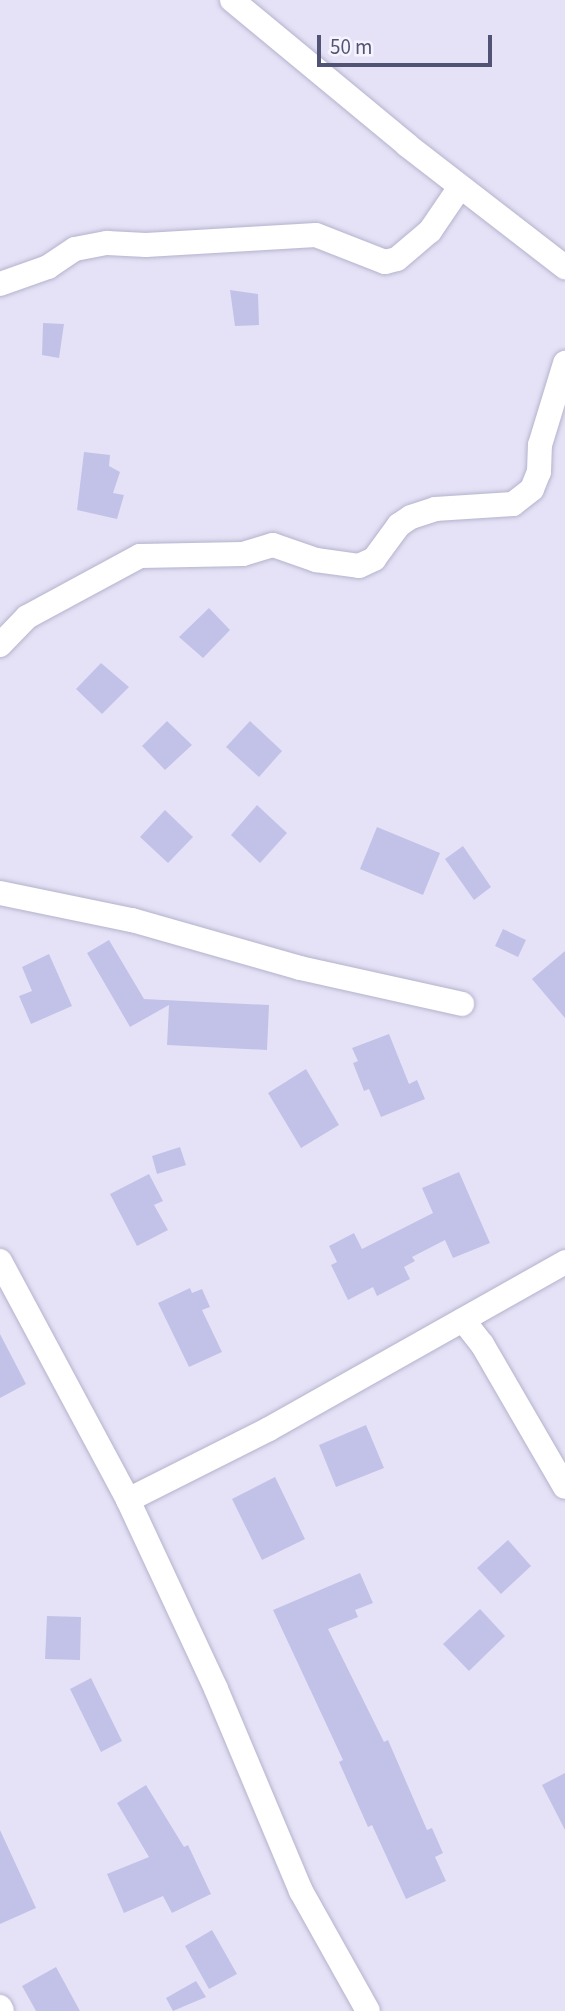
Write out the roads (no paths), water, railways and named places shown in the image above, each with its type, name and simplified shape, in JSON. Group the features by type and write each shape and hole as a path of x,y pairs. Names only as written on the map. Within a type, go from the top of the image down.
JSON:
{"street":[{"path":"232,0 460,187 565,267"},
{"path":"0,284 48,267 75,249 107,243 146,245 316,235 385,262 397,259 430,231 460,187"},
{"path":"0,645 27,617 140,556 243,554 273,545 316,560 359,566 374,559 400,525 411,517 435,509 513,504 532,489 539,472 540,445 565,363"},
{"path":"0,893 132,920 300,968 462,1004"},
{"path":"0,1261 128,1500 216,1689 301,1891 368,2011"},
{"path":"128,1500 268,1429 565,1262"},
{"path":"463,1320 482,1344 565,1487"}]}
